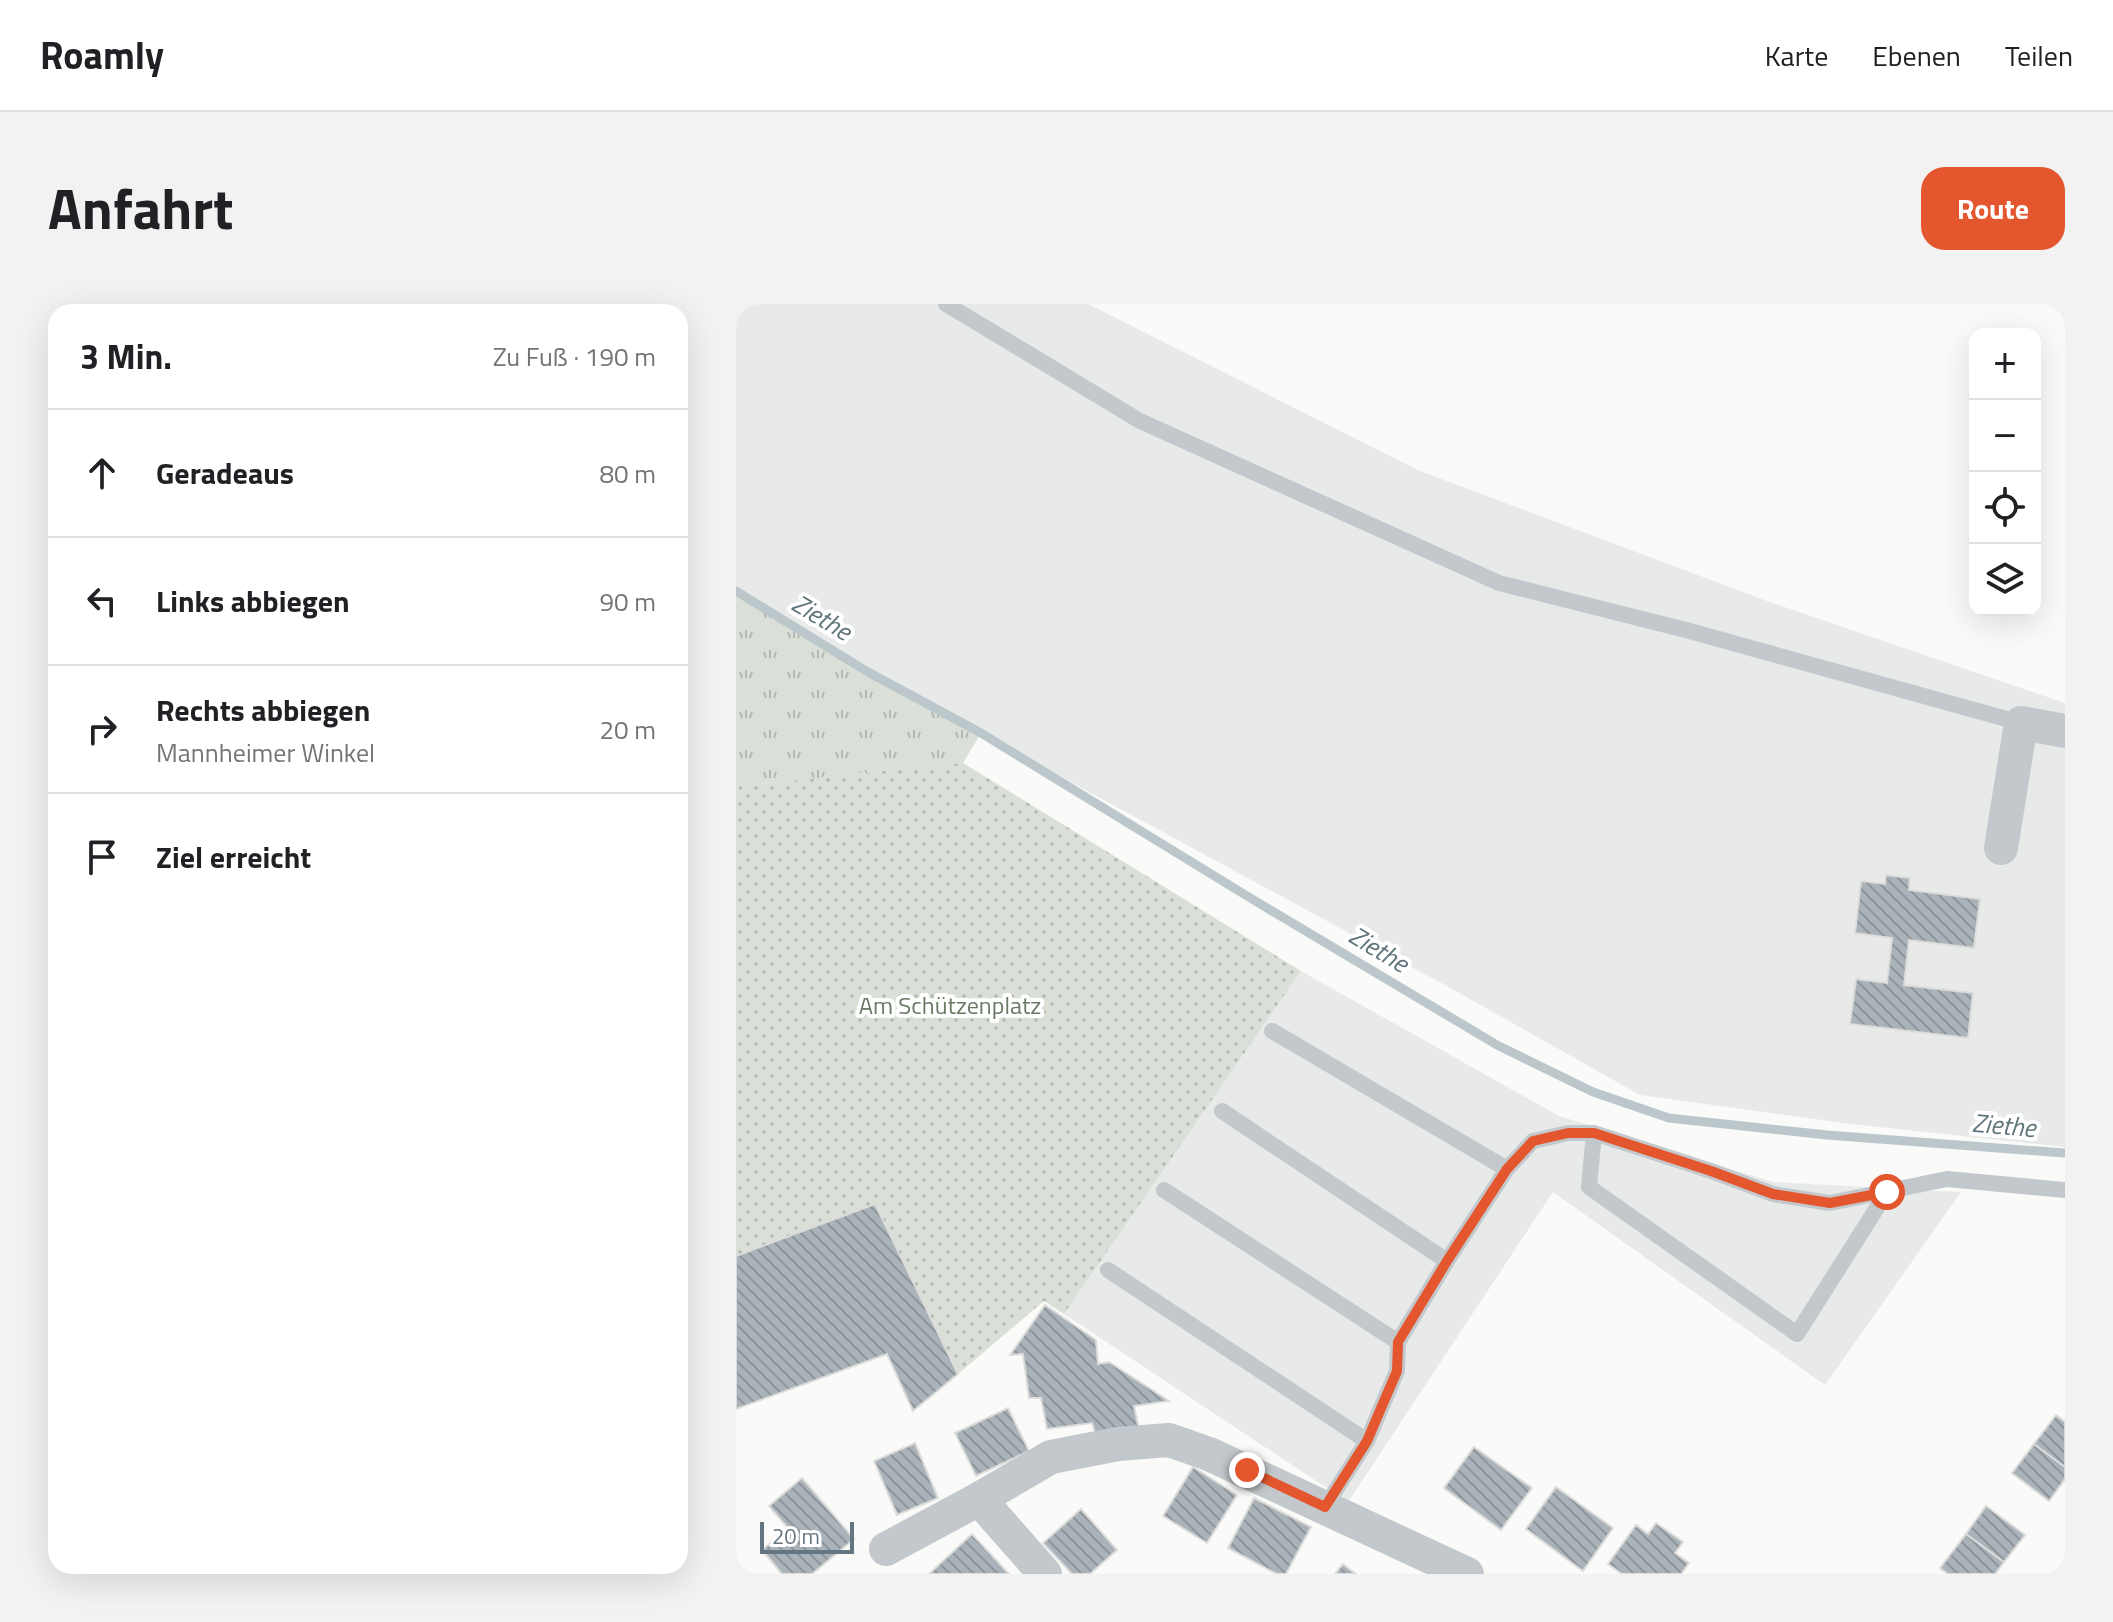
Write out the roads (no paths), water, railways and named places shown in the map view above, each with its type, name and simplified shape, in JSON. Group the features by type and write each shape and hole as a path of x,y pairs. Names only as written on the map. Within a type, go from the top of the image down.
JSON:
{"street":[{"path":"2001,848 2021,723 2065,731"},
{"path":"886,1549 1051,1457 1118,1444 1169,1440 1209,1454 1467,1574"},
{"path":"979,1499 1045,1574"}],"lane":[{"path":"946,304 1140,421 1499,583 1686,630 2021,723"},
{"path":"1272,1031 1507,1169"},
{"path":"1222,1111 1447,1261"},
{"path":"1334,1511 1397,1371 1398,1342 1507,1169 1533,1141 1568,1133 1594,1133 1773,1194 1830,1203 1947,1179 2065,1190"},
{"path":"1594,1133 1589,1187 1797,1334 1887,1192"},
{"path":"1164,1190 1398,1342"},
{"path":"1108,1270 1367,1441"}],"waterway":[{"name":"Ziethe","path":"736,591 868,672 981,733 1497,1045 1593,1092 1669,1118 1827,1135 2065,1153"}],"park label":[{"name":"Am Schützenplatz","path":"950,1005"}]}
